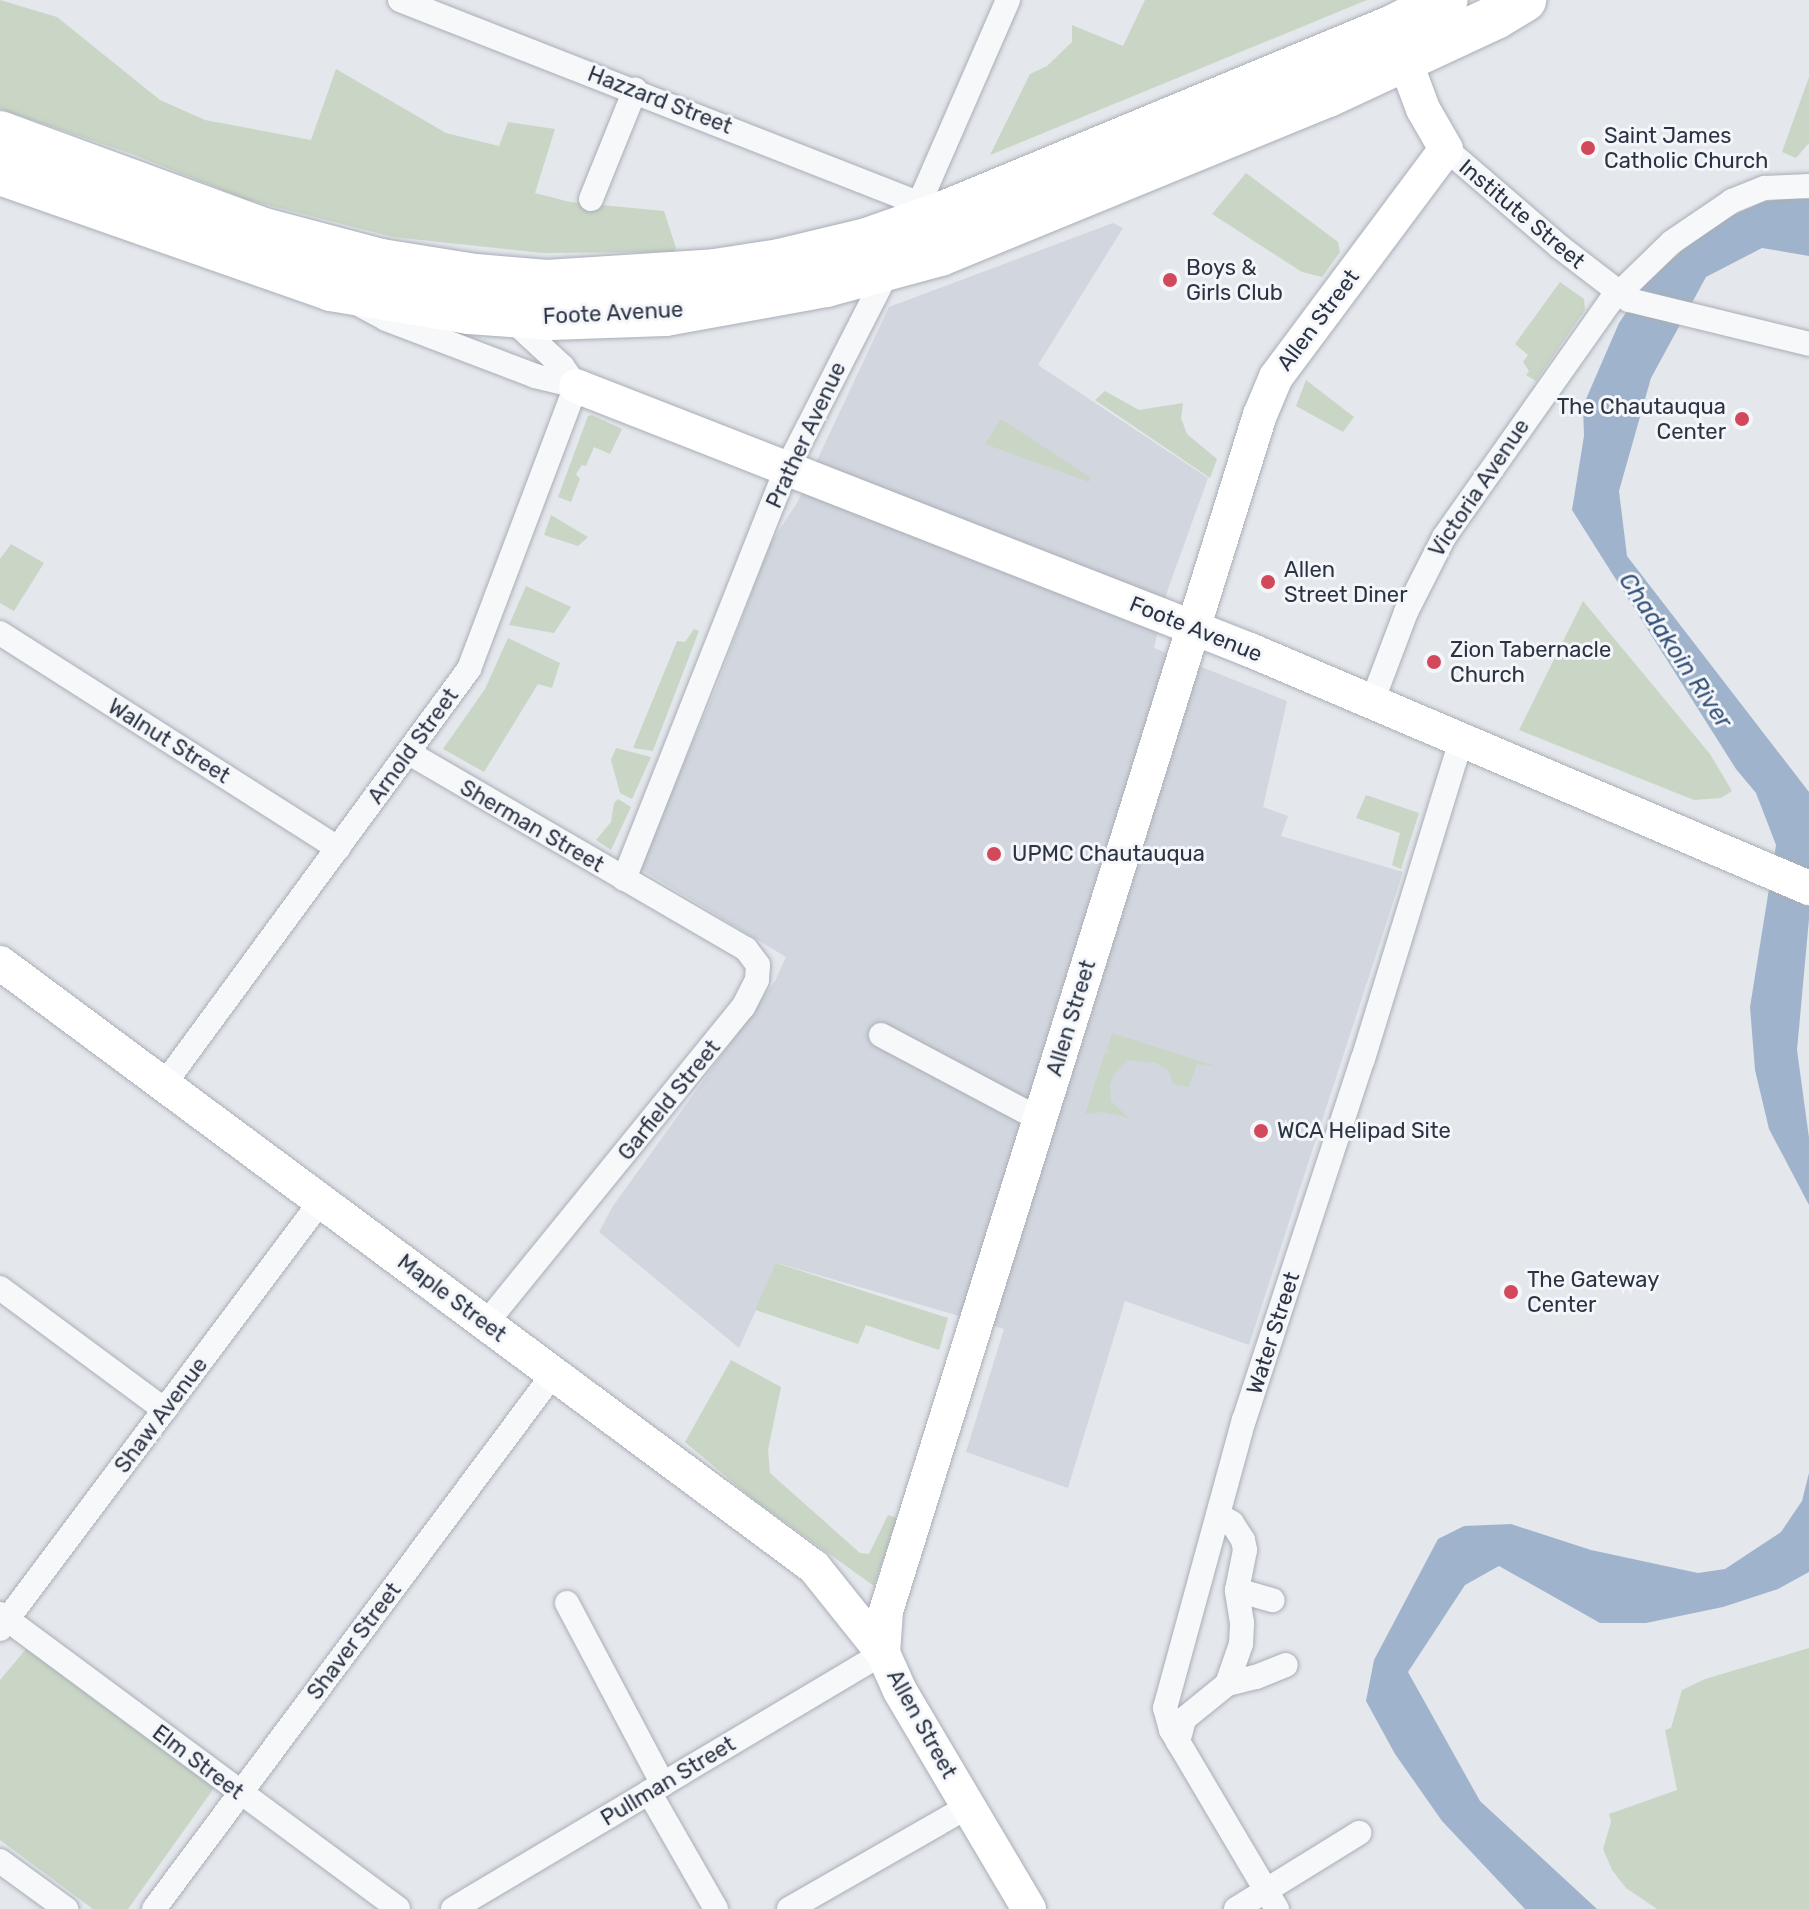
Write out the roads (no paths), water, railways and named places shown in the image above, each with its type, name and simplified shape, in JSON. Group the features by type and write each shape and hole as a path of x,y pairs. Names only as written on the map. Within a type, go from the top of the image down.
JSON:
{"highway":[{"name":"Foote Avenue","path":"0,173 331,289 507,315 550,318 665,314 826,285 940,254 1398,44 1446,0"},
{"name":"Foote Avenue","path":"0,133 264,230 381,261 475,276 547,282 715,271 780,261 867,240 914,214 1524,0"}],"street":[{"name":"Hazzard Street","path":"400,0 635,90 914,214"},
{"name":"Prather Avenue","path":"624,879 786,470 890,266 1008,0"},
{"name":"Institute Street","path":"1398,44 1423,109 1446,149 1553,242 1624,296"},
{"path":"591,199 635,90"},
{"name":"Allen Street","path":"1029,1909 900,1691 883,1653 886,1611 1193,628 1276,377 1446,149"},
{"name":"Victoria Avenue","path":"1372,702 1406,612 1444,537 1624,296 1672,242 1732,201 1765,188 1809,186"},
{"name":"Foote Avenue","path":"475,276 507,315 562,366 576,386"},
{"name":"Foote Avenue","path":"331,289 386,319 535,376 576,386 1193,628 1809,888"},
{"path":"1624,296 1692,318 1809,344"},
{"name":"Arnold Street","path":"171,1075 469,669 576,386"},
{"name":"Walnut Street","path":"0,633 338,848"},
{"name":"Water Street","path":"1271,1900 1178,1742 1166,1720 1165,1708 1244,1420 1363,1059 1461,741"},
{"name":"Sherman Street","path":"409,753 656,898"},
{"name":"Garfield Street","path":"486,1323 743,1007 757,980 758,965 746,949 656,898"},
{"name":"Maple Street","path":"0,963 171,1075 321,1201 814,1567 883,1653"},
{"path":"881,1035 1039,1119"},
{"name":"Shaw Avenue","path":"2,1621 321,1201"},
{"path":"0,1288 165,1410"},
{"name":"Shaver Street","path":"154,1909 554,1373"},
{"path":"1218,1515 1232,1523 1243,1540 1245,1550 1237,1590 1242,1623 1241,1644 1227,1684"},
{"path":"1237,1590 1273,1600"},
{"path":"567,1603 716,1909"},
{"name":"Elm Street","path":"2,1621 398,1909"},
{"name":"Pullman Street","path":"453,1909 883,1653"},
{"path":"1178,1742 1184,1719 1227,1684 1286,1665"},
{"path":"789,1909 969,1806"},
{"path":"1236,1909 1271,1900 1359,1833"},
{"path":"0,1861 66,1909"}],"water":[{"name":"Chadakoin River","path":"1789,197 1809,199 1809,256 1762,248 1706,277 1651,378 1619,491 1627,556 1809,792 1809,919 1797,1050 1809,1138 1809,1205 1769,1129 1755,1070 1750,1007 1776,845 1756,793 1736,769 1572,510 1584,436 1583,406 1619,323 1648,280 1713,224 1763,202"},
{"path":"1809,1473 1809,1572 1778,1589 1723,1607 1646,1623 1600,1623 1499,1566 1465,1585 1408,1672 1480,1801 1597,1909 1525,1909 1442,1821 1395,1754 1366,1701 1374,1660 1438,1539 1464,1526 1511,1524 1591,1550 1698,1573 1725,1569 1781,1532 1802,1501"}],"place":[{"name":"Saint James Catholic Church","path":"1588,148"},
{"name":"Boys & Girls Club","path":"1170,280"},
{"name":"The Chautauqua Center","path":"1742,419"},
{"name":"Allen Street Diner","path":"1268,582"},
{"name":"Zion Tabernacle Church","path":"1434,662"},
{"name":"UPMC Chautauqua","path":"994,854"},
{"name":"WCA Helipad Site","path":"1261,1131"},
{"name":"The Gateway Center","path":"1511,1292"}]}
